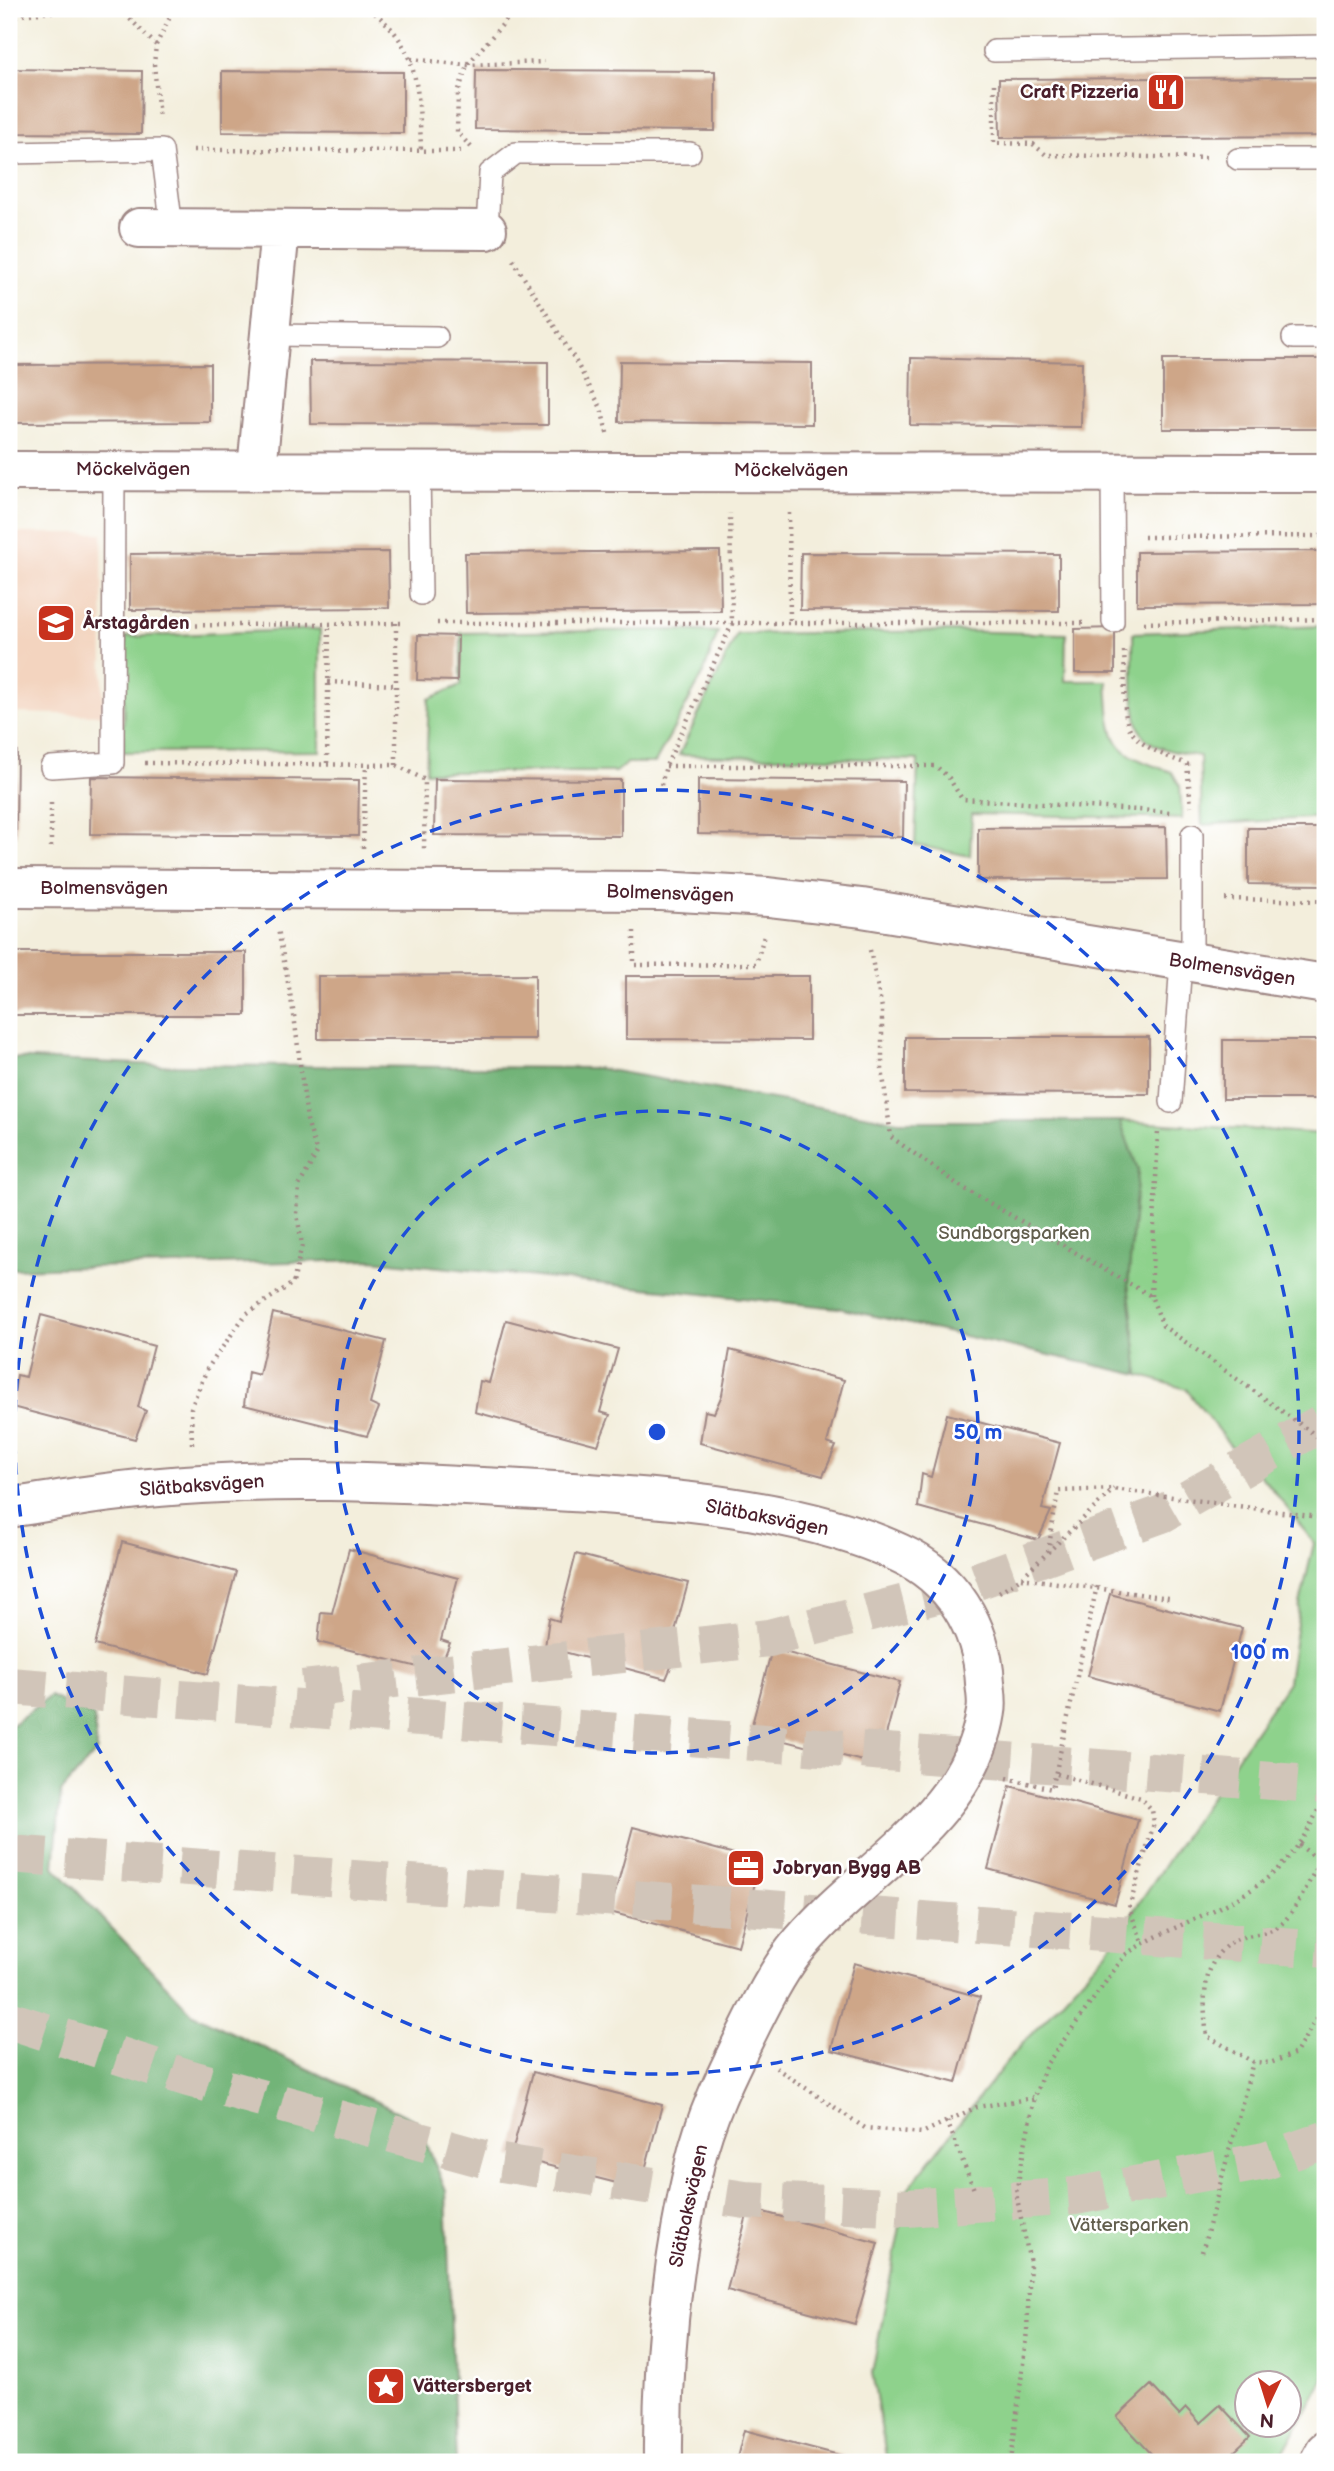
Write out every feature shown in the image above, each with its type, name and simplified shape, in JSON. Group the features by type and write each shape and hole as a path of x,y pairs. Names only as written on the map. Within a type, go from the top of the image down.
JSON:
{"street":[{"path":"155,228 487,230"},
{"path":"257,469 280,229"},
{"name":"Möckelvägen","path":"9,471 615,469 1325,473"},
{"name":"Bolmensvägen","path":"9,888 661,891 768,897 862,908 1325,985"},
{"name":"Slätbaksvägen","path":"9,1508 109,1492 270,1482 411,1483 605,1494 713,1506 814,1524 901,1553 938,1579 968,1611 984,1657 987,1711 968,1769 940,1812 831,1908 791,1955 727,2070 695,2158 671,2295 663,2462"},
{"path":"1319,2462 1325,2451"}],"lane":[{"path":"994,51 1325,46"},
{"path":"9,153 162,150 155,228"},
{"path":"487,230 490,173 516,153 690,153"},
{"path":"1238,159 1325,159"},
{"path":"271,335 437,337"},
{"path":"1293,338 1325,338"},
{"path":"51,767 113,763 114,469"},
{"path":"419,470 421,594"},
{"path":"1112,471 1113,622"},
{"path":"1171,1102 1192,898 1192,824"}],"path":[{"path":"9,16 83,9"},
{"path":"120,9 156,44"},
{"path":"160,127 154,64 156,44 174,9"},
{"path":"369,9 386,20 411,60 420,102 421,150"},
{"path":"457,132 458,93 467,65 516,9"},
{"path":"994,51 994,143 1033,144 1046,155 1238,159"},
{"path":"411,60 467,65 544,62"},
{"path":"162,150 475,151"},
{"path":"487,230 518,267 601,408 615,469"},
{"path":"661,785 666,766 732,624 729,470"},
{"path":"789,470 790,624"},
{"path":"1113,537 1325,536"},
{"path":"1155,623 1325,619"},
{"path":"396,623 396,765"},
{"path":"115,627 408,623"},
{"path":"434,623 1072,624"},
{"path":"327,763 329,624"},
{"path":"666,766 936,766 950,778 962,799 1192,824 1187,764 1138,743 1129,730 1125,658"},
{"path":"328,682 396,685"},
{"path":"113,763 396,765 425,780 424,837"},
{"path":"364,838 366,765"},
{"path":"50,888 51,767"},
{"path":"194,1487 191,1408 207,1369 246,1314 293,1283 302,1245 298,1214 299,1186 317,1153 307,1120 294,1015 269,888"},
{"path":"1192,898 1325,901"},
{"path":"862,908 882,1008 882,1068 891,1137 960,1186 1150,1296"},
{"path":"634,924 634,965 756,964 766,927"},
{"path":"1171,1102 1159,1121 1150,1296 1163,1326 1325,1442"},
{"path":"968,1611 1021,1577 1114,1489"},
{"path":"1048,1552 1058,1491 1114,1489 1325,1518"},
{"path":"1021,1577 1169,1598"},
{"path":"1052,1789 1097,1586"},
{"path":"1057,1774 1142,1798 1152,1810 1154,1823 1129,1908 1142,1942"},
{"path":"1011,2462 1027,2331 1030,2263 1016,2193 1034,2098 1046,2065 1125,1955 1142,1942 1234,1902 1269,1880 1299,1845 1325,1794"},
{"path":"1299,1845 1323,1860 1279,1927 1230,1943 1214,1960 1205,1980 1202,2005 1207,2036 1253,2062 1270,2063 1296,2053 1325,2004"},
{"path":"741,2044 865,2128 922,2133 977,2107 1034,2098"},
{"path":"1202,2252 1253,2062"},
{"path":"947,2122 975,2192"}],"shaded area":[{"name":"Årstagården","path":"9,533 102,533 103,715 17,713 16,836 9,836"}],"green space":[{"path":"1325,626 1325,817 1202,825 1200,756 1159,747 1147,740 1137,721 1134,706 1133,633"},
{"path":"320,629 320,751 123,752 125,637"},
{"path":"672,630 718,632 703,674 655,763 627,763 616,772 426,772 429,699 461,685 461,633"},
{"path":"955,631 1066,634 1065,681 1107,681 1110,719 1117,742 1136,758 1172,772 1180,786 1182,819 972,814 970,856 915,845 918,760 679,755 737,634"},
{"name":"Sundborgsparken","path":"9,1058 160,1065 597,1068 898,1121 1120,1121 1138,1170 1128,1284 1139,1375 838,1308 371,1260 9,1269"},
{"name":"Vättersparken","path":"1120,1121 1325,1134 1325,2377 1302,2419 1302,2370 1232,2370 1232,2440 1290,2440 1278,2462 887,2462 872,2373 907,2190 1014,2053 1106,1952 1288,1682 1300,1604 1314,1543 1270,1486 1229,1444 1186,1389 1139,1375 1128,1284 1138,1170"},
{"path":"50,1696 94,1717 97,1751 61,1792 54,1867 193,2014 417,2121 446,2190 456,2462 9,2462 9,1727"}],"building":[{"path":"9,69 142,71 141,134 9,133"},
{"path":"476,70 715,71 715,131 475,129"},
{"path":"222,71 403,72 403,133 222,132"},
{"path":"1325,77 1325,136 1000,138 999,79"},
{"path":"911,358 1082,362 1081,427 910,425"},
{"path":"1163,359 1325,359 1325,429 1163,429"},
{"path":"310,361 548,362 548,425 311,424"},
{"path":"620,361 812,363 812,424 619,422"},
{"path":"210,364 210,422 9,423 9,365"},
{"path":"720,551 721,611 466,613 465,553"},
{"path":"1325,551 1325,604 1137,605 1137,552"},
{"path":"388,552 389,608 130,610 130,554"},
{"path":"801,553 1059,554 1059,611 800,610"},
{"path":"1115,628 1115,673 1075,673 1075,629"},
{"path":"418,635 458,636 457,681 417,680"},
{"path":"9,749 17,750 16,836 9,836"},
{"path":"91,777 359,780 358,836 90,834"},
{"path":"435,779 621,780 621,836 434,835"},
{"path":"698,779 904,781 903,837 698,834"},
{"path":"1166,827 1167,879 978,880 978,828"},
{"path":"1248,828 1325,828 1325,885 1248,884"},
{"path":"9,952 246,952 246,1015 9,1015"},
{"path":"535,975 535,1039 318,1039 318,976"},
{"path":"626,976 809,976 809,1040 626,1039"},
{"path":"905,1037 1149,1037 1149,1094 905,1093"},
{"path":"1223,1040 1325,1040 1325,1099 1223,1099"},
{"path":"273,1313 386,1341 370,1404 379,1408 367,1436 244,1405 248,1372 259,1375"},
{"path":"41,1315 154,1346 138,1407 146,1411 135,1439 12,1407 17,1375 26,1377"},
{"path":"506,1320 618,1349 600,1412 610,1415 598,1445 475,1412 480,1381 489,1383"},
{"path":"730,1350 844,1380 827,1443 836,1446 823,1476 700,1443 705,1411 714,1413 722,1395"},
{"path":"947,1414 1060,1443 1042,1509 1051,1511 1038,1540 918,1507 922,1474 931,1477"},
{"path":"122,1542 236,1572 208,1674 95,1645"},
{"path":"349,1549 458,1578 441,1640 450,1643 438,1672 318,1642 321,1612 332,1613"},
{"path":"576,1554 688,1583 671,1646 679,1648 666,1679 545,1647 549,1618 559,1621"},
{"path":"1110,1594 1242,1628 1220,1711 1088,1676"},
{"path":"772,1649 900,1682 878,1765 750,1732"},
{"path":"1010,1786 1138,1820 1115,1904 988,1869"},
{"path":"633,1827 761,1861 738,1946 610,1912"},
{"path":"854,1963 980,1997 956,2083 831,2050"},
{"path":"533,2072 662,2105 640,2189 511,2156"},
{"path":"749,2208 878,2243 855,2324 727,2290"},
{"path":"1151,2385 1179,2415 1186,2408 1200,2423 1220,2405 1232,2418 1232,2440 1247,2440 1223,2462 1159,2462 1117,2417"},
{"path":"744,2430 862,2461 862,2462 736,2462"}],"tunnel":[{"path":"303,1689 769,1638 944,1593 1162,1514 1325,1421"},
{"path":"9,1686 1325,1785"},
{"path":"9,1854 1325,1949"},
{"path":"9,2020 188,2078 495,2162 745,2200 907,2208 1075,2196 1265,2161 1325,2140"}],"place":[{"name":"Craft Pizzeria","path":"1166,92"},
{"name":"Årstagården","path":"56,623"},
{"name":"Jobryan Bygg AB","path":"746,1868"},
{"name":"Vättersberget","path":"386,2386"}]}
